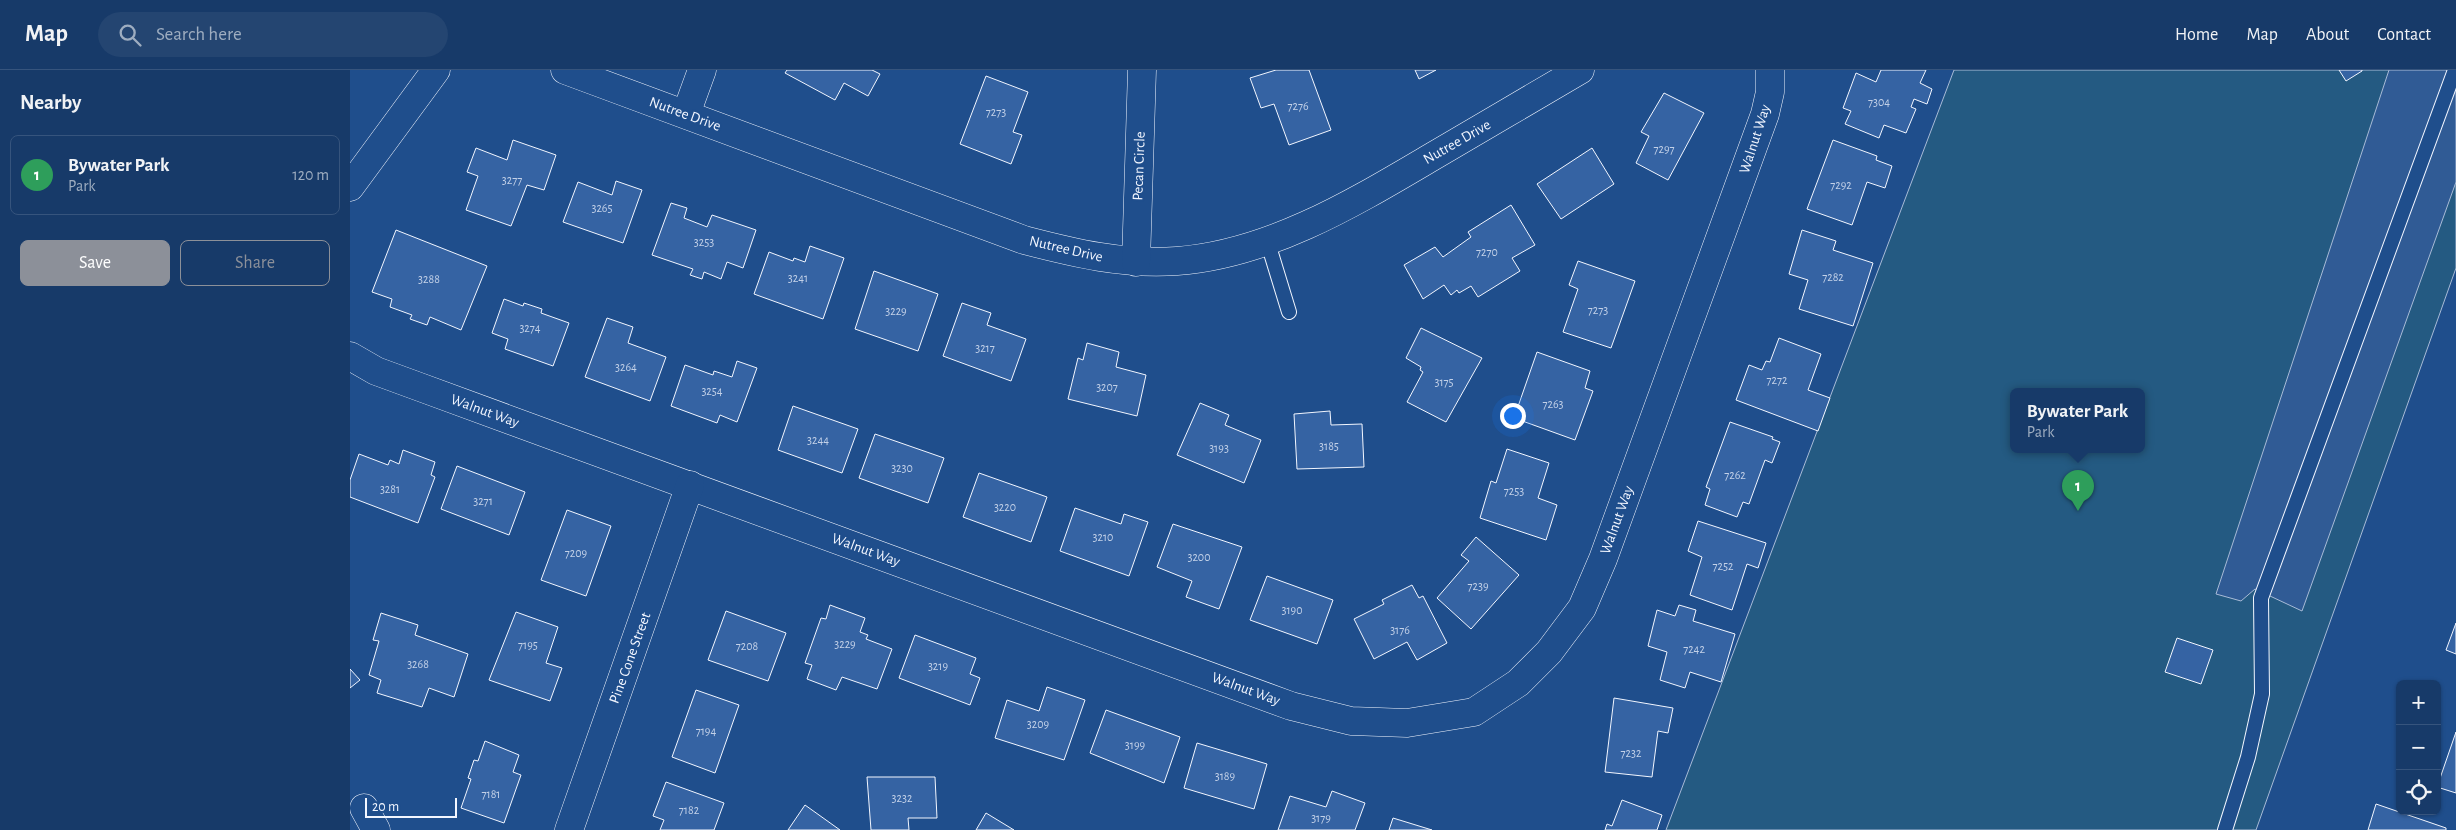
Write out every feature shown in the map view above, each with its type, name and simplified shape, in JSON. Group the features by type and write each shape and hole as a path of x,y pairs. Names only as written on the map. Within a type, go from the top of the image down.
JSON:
{"street":[{"path":"350,187 436,70"},
{"name":"Nutree Drive","path":"565,70 1024,240 1081,255 1136,262 1176,261 1220,256 1267,240 1343,209 1579,70"},
{"path":"686,114 702,70"},
{"name":"Pecan Circle","path":"1136,262 1142,70"},
{"name":"Walnut Way","path":"350,356 376,371 1291,706 1352,721 1407,723 1474,712 1518,683 1549,652 1582,608 1603,559 1765,114 1770,92 1770,70"},
{"name":"Pine Cone Street","path":"569,830 690,485"}],"lane":[{"path":"2225,830 2248,757 2262,694 2261,598 2455,70"},
{"path":"1267,240 1289,312"}],"shaded area":[{"path":"1954,70 2456,70 2456,268 2256,830 1666,830"},
{"path":"2389,70 2456,70 2456,182 2302,611 2255,589 2241,601 2216,594"}],"building":[{"path":"787,70 872,70 880,74 868,96 844,83 835,100 785,73"},
{"path":"1276,70 1309,70 1331,130 1289,145 1274,104 1261,108 1250,78"},
{"path":"1415,70 1436,70 1419,79"},
{"path":"1881,70 1926,70 1920,83 1932,89 1927,104 1914,99 1911,107 1916,109 1906,133 1884,125 1879,138 1845,124 1851,111 1843,108 1856,73 1876,82"},
{"path":"2339,70 2362,70 2362,71 2346,81"},
{"path":"986,76 1028,92 1013,132 1022,135 1011,164 960,144"},
{"path":"1664,93 1704,113 1668,180 1636,163 1649,136 1641,132"},
{"path":"513,140 556,155 544,190 527,185 511,226 466,210 478,176 467,172 476,148 507,160"},
{"path":"1833,140 1877,156 1876,160 1892,166 1885,188 1867,182 1852,225 1807,209"},
{"path":"1592,148 1614,184 1561,219 1537,184"},
{"path":"616,181 642,190 623,243 563,222 578,182 612,195"},
{"path":"671,203 687,208 684,218 707,227 712,215 756,230 743,268 727,262 721,279 704,272 702,279 690,275 693,269 652,255"},
{"path":"1511,205 1535,245 1512,258 1520,271 1478,297 1471,286 1459,293 1457,290 1451,295 1444,285 1423,299 1404,265 1435,247 1443,257 1471,237 1468,232"},
{"path":"396,230 487,266 461,330 430,317 427,325 410,319 412,315 390,307 392,299 372,292"},
{"path":"1802,230 1836,241 1833,250 1873,263 1853,326 1799,309 1808,280 1789,274"},
{"path":"810,246 844,258 823,319 754,294 769,252 793,261 794,258 805,262"},
{"path":"1578,261 1635,281 1611,348 1563,332 1578,289 1569,285"},
{"path":"874,271 938,294 918,351 855,329"},
{"path":"504,299 523,306 524,303 542,309 541,313 569,323 553,366 505,349 508,339 492,333"},
{"path":"962,303 991,313 987,325 1026,339 1011,381 943,356"},
{"path":"607,318 633,327 628,343 666,357 650,401 585,377"},
{"path":"1421,328 1482,358 1446,422 1407,402 1423,372 1420,370 1421,367 1406,358"},
{"path":"1779,338 1821,354 1808,390 1830,398 1818,431 1736,400 1749,365 1762,370 1766,361 1770,362"},
{"path":"1087,343 1119,352 1116,367 1146,375 1137,416 1068,399 1078,358 1083,360"},
{"path":"1537,352 1590,371 1585,388 1593,391 1575,440 1514,418"},
{"path":"737,361 757,368 737,422 720,415 717,423 671,406 685,365 713,375 714,371 732,377"},
{"path":"1200,403 1229,415 1225,425 1261,440 1244,483 1177,455"},
{"path":"793,406 858,429 842,473 778,450"},
{"path":"1330,411 1331,425 1362,424 1364,467 1297,469 1294,414"},
{"path":"1730,422 1773,437 1772,439 1780,442 1772,463 1765,460 1749,504 1743,502 1737,517 1705,505 1710,489 1706,487"},
{"path":"875,434 944,458 928,503 859,478"},
{"path":"1507,449 1549,463 1538,498 1557,505 1546,540 1480,518 1491,481 1496,483"},
{"path":"403,450 435,462 431,475 435,477 418,523 350,497 350,480 359,454 388,465 390,460 399,464"},
{"path":"457,466 525,492 509,535 441,509"},
{"path":"979,473 1047,497 1031,542 963,517"},
{"path":"1075,508 1121,524 1124,514 1148,522 1129,576 1060,551"},
{"path":"567,510 611,526 586,596 541,580"},
{"path":"1698,521 1766,543 1758,568 1747,564 1732,610 1690,595 1702,557 1688,551"},
{"path":"1173,524 1242,547 1219,609 1186,597 1192,581 1157,567"},
{"path":"1476,537 1519,575 1471,629 1437,598 1469,561 1461,555"},
{"path":"1267,576 1333,600 1317,644 1250,620"},
{"path":"1412,585 1419,598 1423,596 1447,643 1417,660 1407,642 1374,659 1354,619 1384,604 1382,600"},
{"path":"830,605 865,618 860,632 868,635 866,639 892,649 877,689 842,677 836,690 807,679 812,665 805,663 821,618 826,619"},
{"path":"1679,605 1696,610 1693,621 1735,634 1721,682 1690,672 1685,688 1660,680 1667,652 1648,646 1657,610 1675,616"},
{"path":"726,611 786,633 768,681 708,660"},
{"path":"516,612 558,627 546,663 562,668 550,701 489,680"},
{"path":"381,613 418,625 415,635 468,654 454,697 429,688 422,707 377,693 381,680 369,675 379,641 373,640"},
{"path":"2456,623 2456,654 2446,650"},
{"path":"915,635 976,658 970,674 980,678 970,705 899,678"},
{"path":"2177,638 2213,650 2201,684 2165,672"},
{"path":"350,669 360,680 350,688"},
{"path":"1047,687 1085,700 1064,760 995,738 1007,700 1039,711"},
{"path":"696,690 739,705 715,773 672,757"},
{"path":"1614,698 1673,708 1668,733 1658,731 1652,777 1605,772"},
{"path":"1106,710 1180,737 1164,783 1090,753"},
{"path":"2456,732 2456,793 2441,788 2441,775"},
{"path":"485,741 519,755 513,772 521,775 504,823 461,808 471,779 468,778 474,760 478,761"},
{"path":"1197,743 1267,764 1254,809 1184,788"},
{"path":"867,777 935,777 937,818 908,818 909,830 871,830"},
{"path":"666,782 724,803 714,830 660,830 664,820 653,816"},
{"path":"1332,791 1365,803 1355,830 1278,830 1290,796 1326,807"},
{"path":"1622,800 1662,815 1657,830 1605,830 1607,824 1612,826"},
{"path":"2376,804 2396,811 2396,815 2408,815 2446,828 2446,830 2368,830"},
{"path":"805,805 840,830 788,830"},
{"path":"986,813 1014,830 976,830"},
{"path":"1393,818 1432,830 1389,830"}],"place":[{"name":"Bywater Park","path":"2078,511"}]}
